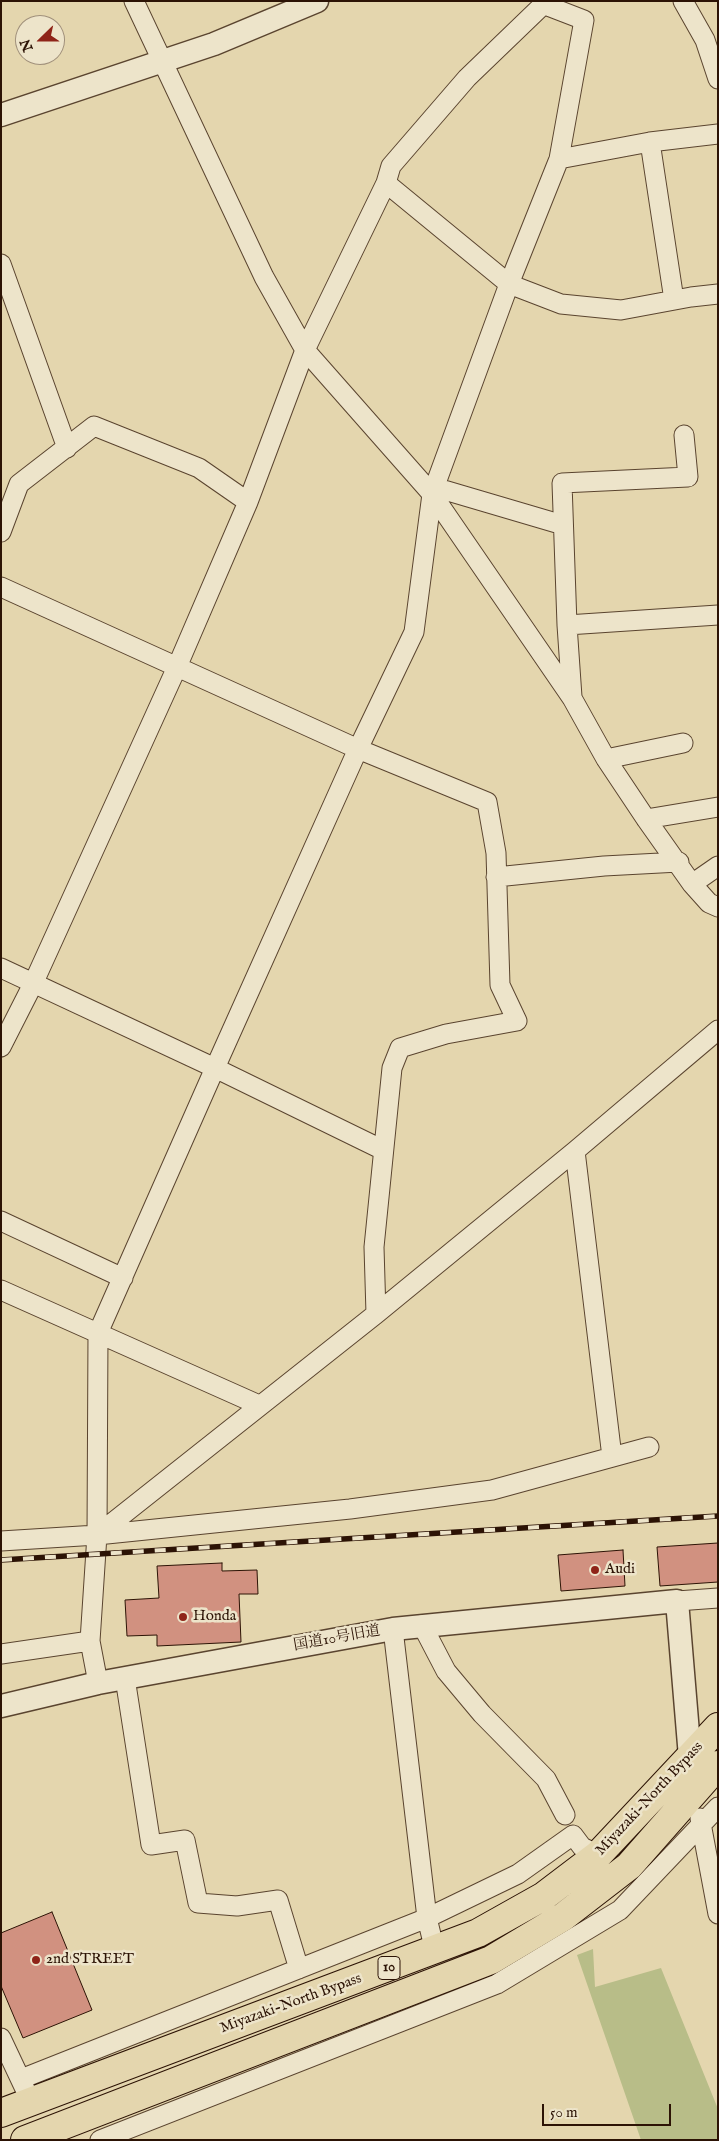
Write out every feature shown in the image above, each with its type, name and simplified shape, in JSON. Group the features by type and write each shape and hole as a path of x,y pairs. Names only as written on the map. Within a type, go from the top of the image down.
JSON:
{"highway":[{"name":"Miyazaki-North Bypass","path":"1,2113 26,2090 435,1951 478,1933 544,1896 598,1855 718,1727"},
{"name":"Miyazaki-North Bypass","path":"25,2140 65,2135 491,1960 563,1918 629,1866 718,1765"}],"street":[{"path":"134,1 264,277 305,350 433,490 572,698 606,759 646,819 679,862 692,884 709,903 718,908"},
{"path":"1,115 162,62 263,25 317,1"},
{"path":"683,1 705,40 718,79"},
{"path":"1,1046 33,984 177,667 248,502 305,350 386,183 391,166 467,78 546,3 584,20 559,159 509,284 433,490 414,632 358,749 98,1334 97,1535 90,1641 98,1684"},
{"path":"559,159 650,142 718,134"},
{"path":"650,142 674,300"},
{"path":"386,183 509,284 560,304 621,310 718,294"},
{"path":"1,264 67,448"},
{"path":"1,532 19,484 94,426 199,468 248,502"},
{"path":"572,698 567,625 562,483 688,477 684,435"},
{"path":"433,490 563,525"},
{"path":"1,587 358,749 487,802 496,852 500,985 517,1021 446,1034 400,1048 392,1068 374,1247 376,1314"},
{"path":"567,625 718,615"},
{"path":"606,759 683,744"},
{"path":"646,819 718,807"},
{"path":"496,877 604,866 679,862"},
{"path":"692,884 718,866"},
{"path":"1,968 215,1068 384,1150"},
{"path":"97,1535 376,1314 718,1030"},
{"path":"574,1151 612,1457"},
{"path":"1,1222 123,1278"},
{"path":"1,1290 259,1405"},
{"path":"1,1542 97,1535 350,1509 492,1490 649,1447"},
{"path":"718,1598 676,1602 688,1757 718,1914"},
{"name":"国道10号旧道","path":"1,1706 125,1678 422,1624 676,1602"},
{"path":"422,1624 446,1671 482,1714 546,1779 566,1815"},
{"path":"393,1629 427,1918 435,1951"},
{"path":"1,1654 90,1641"},
{"path":"125,1678 151,1845 185,1840 198,1903 237,1906 278,1900 299,1969"},
{"path":"100,2140 497,1984 620,1910 718,1807"},
{"path":"1,2038 26,2090 299,1969 427,1918 518,1874 573,1835 582,1847 598,1855"}],"green space":[{"path":"593,1949 595,1987 661,1968 718,2109 718,2140 641,2140 577,1955"}],"building":[{"path":"718,1543 718,1582 660,1586 657,1547"},
{"path":"623,1550 625,1586 561,1591 558,1555"},
{"name":"Honda","path":"222,1563 222,1571 257,1570 258,1594 239,1594 241,1642 157,1646 157,1635 127,1636 125,1600 159,1598 157,1566"},
{"name":"2nd STREET","path":"52,1912 92,2010 23,2038 1,1986 1,1933"}],"railway":[{"path":"1,1560 718,1516"}],"place":[{"name":"Audi","path":"595,1570"},
{"name":"Honda","path":"183,1617"},
{"name":"2nd STREET","path":"36,1960"}]}
